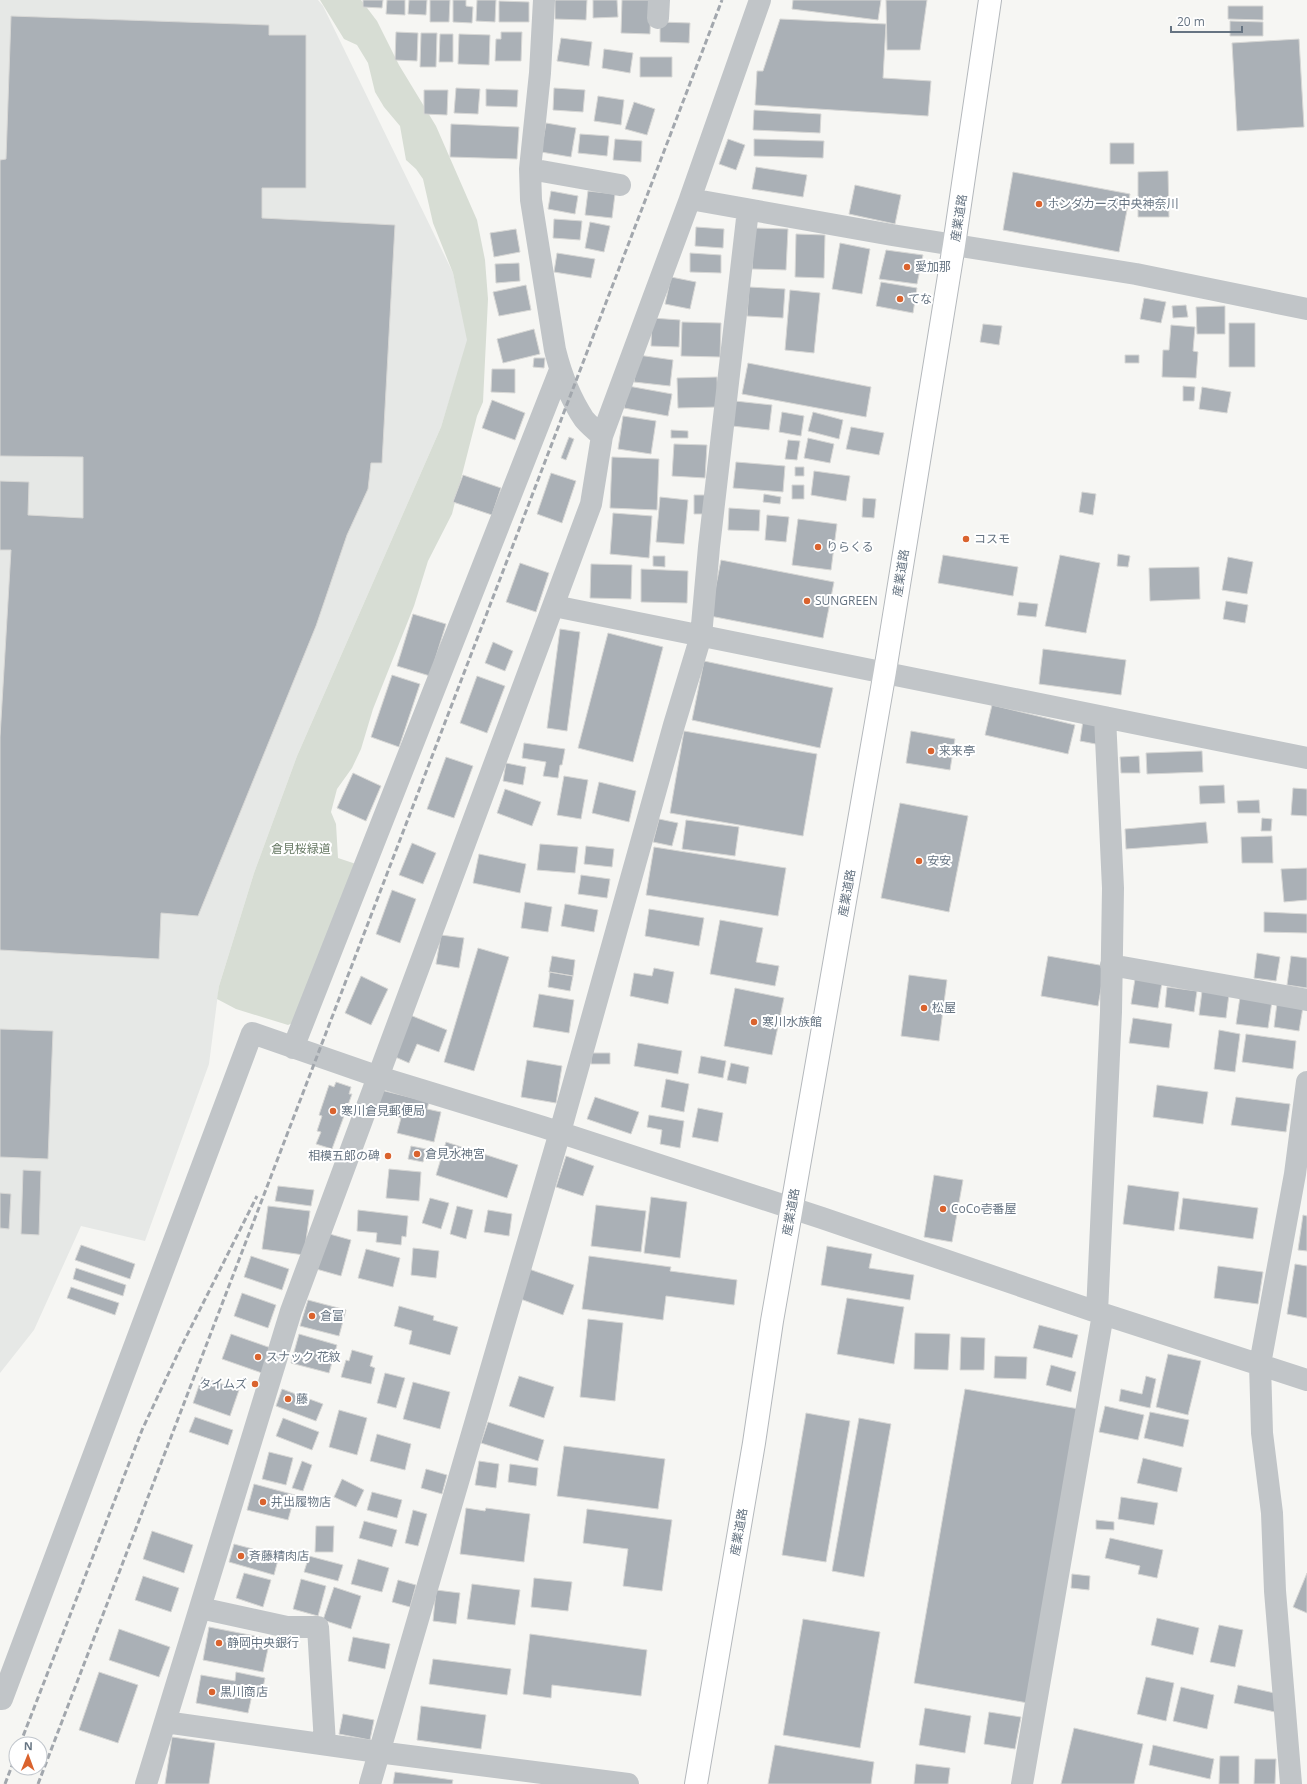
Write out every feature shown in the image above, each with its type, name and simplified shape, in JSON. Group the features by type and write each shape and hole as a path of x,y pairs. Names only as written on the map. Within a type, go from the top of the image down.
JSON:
{"main road":[{"name":"産業道路","path":"696,1784 754,1443 772,1322 885,671 954,244 990,0"}],"street":[{"path":"544,0 540,73 530,169 531,200 555,350 560,370 571,396 585,420 602,436"},
{"path":"146,1784 291,1312 591,504 602,436 690,199 760,0"},
{"path":"530,169 620,185"},
{"path":"690,199 748,210 1136,274 1307,309"},
{"path":"370,1784 378,1752 560,1132 671,733 701,636 748,210"},
{"path":"293,1048 560,370"},
{"path":"554,606 885,671 1307,758"},
{"path":"1022,1784 1100,1313 1113,888 1105,717"},
{"path":"1111,966 1307,1000"},
{"path":"0,1700 2,1699 252,1033 379,1077 560,1132 1100,1313 1307,1380"},
{"path":"1291,1784 1275,1590 1272,1513 1262,1433 1260,1364 1295,1174 1307,1082"},
{"path":"200,1608 287,1627 318,1627 325,1744"},
{"path":"166,1722 378,1752 628,1784"}],"shaded area":[{"path":"0,0 318,0 323,6 453,273 468,340 441,427 297,756 254,873 219,986 209,1064 145,1241 81,1226 34,1330 0,1373"}],"green space":[{"name":"倉見桜緑道","path":"320,0 361,0 377,21 399,65 436,126 477,220 485,260 488,299 483,402 477,416 452,514 428,561 414,606 373,709 361,749 352,768 337,789 331,812 336,824 338,858 356,864 297,1021 288,1025 236,1009 217,999 219,986 254,873 297,756 441,427 467,340 453,273 433,223 423,179 416,169 406,160 400,126 384,107 375,92 368,63 357,45 344,39"}],"building":[{"path":"363,0 383,0 382,8 363,7"},
{"path":"387,0 405,0 405,15 386,14"},
{"path":"409,0 427,0 426,15 408,14"},
{"path":"430,0 450,0 449,22 430,22"},
{"path":"453,0 466,0 466,6 473,7 472,23 453,22"},
{"path":"477,0 496,0 495,22 476,21"},
{"path":"555,0 587,0 586,20 555,19"},
{"path":"593,0 617,0 618,17 593,18"},
{"path":"622,0 651,0 650,34 621,33"},
{"path":"793,0 881,0 878,20 792,9"},
{"path":"886,0 927,0 920,50 887,50"},
{"path":"499,1 529,2 529,22 499,22"},
{"path":"1228,6 1263,6 1263,20 1228,19"},
{"path":"11,16 269,25 269,35 306,35 306,188 262,188 262,218 395,225 382,463 371,463 368,489 347,535 316,626 198,916 161,913 159,959 0,950 0,737 11,550 0,550 0,481 29,482 28,515 83,518 83,457 0,456 0,160 6,159"},
{"path":"780,19 886,24 883,78 931,81 928,116 755,105 757,71 763,71"},
{"path":"1230,21 1263,22 1263,36 1230,36"},
{"path":"660,22 690,23 689,43 660,42"},
{"path":"396,32 418,33 417,61 395,60"},
{"path":"501,32 522,32 521,61 495,61 496,39 501,39"},
{"path":"421,33 437,33 436,67 420,67"},
{"path":"440,34 453,34 453,62 439,62"},
{"path":"459,34 490,35 489,65 458,64"},
{"path":"561,38 592,42 589,66 557,61"},
{"path":"1299,39 1304,127 1237,131 1232,43"},
{"path":"604,49 633,53 630,73 602,68"},
{"path":"640,57 672,57 672,77 640,77"},
{"path":"456,88 480,89 478,114 454,113"},
{"path":"554,88 585,90 583,112 553,110"},
{"path":"486,89 518,90 517,107 486,106"},
{"path":"424,90 448,90 447,115 424,114"},
{"path":"598,96 624,100 621,125 594,121"},
{"path":"634,102 655,109 647,135 625,129"},
{"path":"754,110 821,114 820,133 753,130"},
{"path":"546,123 576,128 571,157 541,152"},
{"path":"451,124 519,127 517,159 450,157"},
{"path":"580,134 609,136 607,156 578,153"},
{"path":"615,139 642,141 641,162 613,160"},
{"path":"728,139 745,145 736,170 719,164"},
{"path":"754,139 824,141 823,158 754,156"},
{"path":"1110,143 1134,143 1134,164 1110,164"},
{"path":"756,167 807,175 803,197 752,189"},
{"path":"1168,171 1169,217 1138,217 1138,172"},
{"path":"1013,172 1130,194 1119,252 1003,230"},
{"path":"855,185 901,195 895,224 849,214"},
{"path":"551,191 578,196 575,214 548,209"},
{"path":"588,191 615,194 612,218 585,215"},
{"path":"554,219 582,221 580,240 553,238"},
{"path":"590,222 610,226 604,252 585,248"},
{"path":"696,227 724,229 723,248 695,246"},
{"path":"754,228 788,229 786,270 752,269"},
{"path":"516,229 520,252 494,257 490,233"},
{"path":"796,234 825,235 824,278 795,277"},
{"path":"840,243 870,249 862,294 832,289"},
{"path":"886,250 923,255 917,284 879,279"},
{"path":"557,253 595,259 591,278 554,272"},
{"path":"690,253 721,255 721,273 690,272"},
{"path":"519,263 520,281 496,283 495,264"},
{"path":"671,277 696,282 690,309 665,304"},
{"path":"881,282 917,288 913,313 876,306"},
{"path":"526,285 531,310 499,316 493,292"},
{"path":"749,287 785,289 783,318 747,316"},
{"path":"790,290 820,293 814,353 785,350"},
{"path":"1144,298 1166,302 1161,323 1140,319"},
{"path":"1186,305 1188,317 1173,318 1172,306"},
{"path":"1225,306 1225,334 1197,334 1196,307"},
{"path":"652,318 680,320 679,347 651,346"},
{"path":"682,322 721,323 720,357 681,356"},
{"path":"1229,323 1255,323 1255,367 1229,367"},
{"path":"983,324 1002,326 999,345 980,342"},
{"path":"1171,325 1195,327 1193,351 1198,352 1196,378 1162,377 1163,350 1169,350"},
{"path":"534,329 540,354 503,363 497,339"},
{"path":"638,355 673,360 670,386 634,382"},
{"path":"1125,355 1139,355 1139,363 1125,363"},
{"path":"534,358 545,358 544,368 533,367"},
{"path":"748,363 871,387 866,417 742,394"},
{"path":"492,369 515,369 515,393 491,392"},
{"path":"717,377 718,407 678,408 677,378"},
{"path":"628,386 672,394 668,416 624,408"},
{"path":"1183,386 1195,387 1194,401 1183,401"},
{"path":"1202,387 1231,392 1227,413 1199,409"},
{"path":"492,400 525,413 515,440 482,428"},
{"path":"735,401 772,405 769,430 732,426"},
{"path":"782,412 804,416 801,436 779,432"},
{"path":"813,412 843,420 839,439 808,431"},
{"path":"623,416 656,421 651,454 618,449"},
{"path":"851,427 884,433 879,455 846,449"},
{"path":"671,430 688,431 688,438 671,438"},
{"path":"569,437 574,439 566,460 561,458"},
{"path":"808,438 834,444 830,463 804,458"},
{"path":"788,440 800,441 797,460 785,459"},
{"path":"674,444 707,445 705,478 672,476"},
{"path":"612,457 659,459 657,510 610,508"},
{"path":"736,462 785,466 783,492 733,488"},
{"path":"795,467 804,467 804,476 795,476"},
{"path":"814,471 850,476 846,501 811,495"},
{"path":"551,473 576,481 562,523 537,514"},
{"path":"463,475 501,488 492,515 453,502"},
{"path":"792,485 804,485 804,499 792,499"},
{"path":"1082,492 1096,494 1093,515 1079,512"},
{"path":"764,494 781,497 780,504 763,502"},
{"path":"694,495 708,495 708,514 694,514"},
{"path":"660,497 688,500 684,544 656,542"},
{"path":"863,498 876,499 874,518 862,517"},
{"path":"729,508 760,510 759,531 728,530"},
{"path":"613,513 652,516 649,558 610,554"},
{"path":"767,515 789,517 786,542 765,540"},
{"path":"798,519 837,524 831,570 792,565"},
{"path":"1118,554 1130,556 1128,567 1117,566"},
{"path":"943,555 1018,567 1013,596 938,583"},
{"path":"1060,555 1100,563 1086,633 1045,626"},
{"path":"653,556 665,556 665,567 653,566"},
{"path":"1228,557 1253,562 1247,594 1222,590"},
{"path":"721,560 834,582 823,638 710,616"},
{"path":"520,563 549,573 536,612 506,602"},
{"path":"591,564 632,565 631,599 590,598"},
{"path":"1199,567 1200,599 1150,601 1149,568"},
{"path":"641,569 688,571 687,603 641,602"},
{"path":"1226,601 1248,605 1245,623 1223,619"},
{"path":"1019,602 1038,604 1036,617 1017,615"},
{"path":"413,614 446,624 430,676 397,666"},
{"path":"560,629 580,632 567,731 547,728"},
{"path":"608,633 663,647 633,762 578,748"},
{"path":"493,642 513,651 505,671 485,663"},
{"path":"1043,649 1126,660 1121,695 1039,684"},
{"path":"704,661 833,688 820,748 692,720"},
{"path":"392,675 420,684 399,747 371,737"},
{"path":"477,676 505,686 487,733 460,723"},
{"path":"992,705 1075,725 1068,754 985,735"},
{"path":"1083,721 1105,725 1101,745 1080,741"},
{"path":"684,731 817,754 803,836 670,813"},
{"name":"来来亭","path":"911,731 955,739 950,770 906,763"},
{"path":"524,743 565,749 558,778 543,776 546,762 522,758"},
{"path":"1202,751 1203,772 1147,774 1146,753"},
{"path":"1139,756 1140,773 1121,773 1120,757"},
{"path":"446,757 473,766 454,818 427,809"},
{"path":"506,763 526,767 523,785 503,781"},
{"path":"353,773 381,786 366,821 337,808"},
{"path":"564,776 588,780 581,819 557,815"},
{"path":"599,782 636,791 629,822 592,813"},
{"path":"1224,785 1225,803 1200,804 1199,786"},
{"path":"1293,788 1307,789 1307,816 1291,815"},
{"path":"505,789 541,802 532,826 497,813"},
{"path":"1259,800 1260,813 1238,813 1237,801"},
{"path":"900,803 968,816 949,912 881,898"},
{"path":"1262,818 1272,819 1271,831 1261,831"},
{"path":"659,819 678,823 672,846 653,842"},
{"path":"686,820 739,827 735,856 682,849"},
{"path":"1206,822 1208,843 1126,849 1125,829"},
{"path":"1272,836 1273,863 1242,863 1241,837"},
{"path":"412,843 436,853 423,884 399,875"},
{"path":"540,844 578,847 575,873 537,870"},
{"path":"586,846 614,849 612,867 584,864"},
{"path":"654,847 786,868 778,916 646,895"},
{"path":"479,854 526,864 520,893 473,883"},
{"path":"1307,868 1307,900 1284,902 1281,869"},
{"path":"581,875 610,879 607,898 578,894"},
{"path":"392,890 416,899 400,943 376,934"},
{"path":"525,902 552,907 548,932 521,928"},
{"path":"565,904 598,910 594,932 561,926"},
{"path":"649,909 704,918 699,946 645,936"},
{"path":"1264,912 1307,914 1307,933 1264,932"},
{"path":"720,920 763,928 756,962 779,966 775,986 710,974"},
{"path":"441,935 464,938 459,968 436,964"},
{"path":"478,948 509,957 474,1071 444,1062"},
{"path":"1257,953 1280,957 1276,981 1254,978"},
{"path":"552,956 575,960 573,976 549,972"},
{"path":"1048,956 1105,966 1098,1006 1041,996"},
{"path":"1291,956 1307,958 1307,988 1287,985"},
{"path":"654,968 674,972 668,1004 630,996 634,973 652,976"},
{"path":"550,972 573,976 570,991 548,987"},
{"name":"松屋","path":"909,975 947,980 939,1041 901,1036"},
{"path":"361,976 388,989 371,1025 345,1013"},
{"path":"1135,979 1162,982 1158,1008 1131,1004"},
{"path":"1167,987 1197,991 1194,1012 1165,1007"},
{"name":"寒川水族館","path":"735,988 784,998 772,1055 724,1046"},
{"path":"1202,991 1229,994 1226,1018 1199,1015"},
{"path":"539,994 574,1000 569,1033 533,1027"},
{"path":"1240,997 1272,1001 1268,1028 1236,1024"},
{"path":"1277,1003 1303,1007 1299,1031 1274,1027"},
{"path":"410,1015 447,1030 439,1052 417,1044 409,1063 393,1056"},
{"path":"1133,1018 1172,1024 1169,1048 1129,1043"},
{"path":"0,1029 53,1031 48,1159 0,1157"},
{"path":"1219,1030 1240,1034 1235,1072 1214,1069"},
{"path":"1246,1034 1296,1041 1293,1069 1242,1062"},
{"path":"638,1043 682,1051 678,1074 634,1066"},
{"path":"591,1053 610,1053 610,1064 591,1064"},
{"path":"701,1056 726,1061 723,1078 698,1073"},
{"path":"527,1060 562,1066 556,1103 521,1097"},
{"path":"731,1063 749,1067 746,1084 727,1080"},
{"path":"666,1079 689,1084 684,1112 661,1107"},
{"path":"336,1082 351,1087 349,1094 352,1094 332,1149 316,1144 321,1132 317,1131 322,1116 319,1115 329,1085 334,1087"},
{"path":"1157,1085 1208,1092 1203,1124 1153,1117"},
{"path":"381,1090 429,1102 427,1109 441,1112 434,1142 397,1133 401,1118 375,1111"},
{"path":"595,1097 639,1112 631,1134 587,1119"},
{"path":"1236,1097 1290,1104 1286,1132 1231,1125"},
{"path":"698,1108 723,1113 718,1142 692,1137"},
{"path":"649,1115 684,1121 680,1148 660,1144 662,1130 647,1127"},
{"path":"446,1142 518,1165 507,1198 436,1175"},
{"name":"倉見水神宮","path":"411,1146 426,1149 423,1162 408,1159"},
{"path":"566,1156 594,1166 583,1196 556,1187"},
{"path":"389,1169 421,1172 419,1201 386,1198"},
{"path":"23,1170 41,1171 39,1235 21,1234"},
{"name":"CoCo壱番屋","path":"934,1175 963,1180 952,1242 924,1237"},
{"path":"1128,1185 1179,1192 1174,1231 1123,1224"},
{"path":"278,1186 314,1190 311,1206 275,1201"},
{"path":"0,1193 11,1194 9,1229 0,1228"},
{"path":"651,1197 687,1202 680,1258 644,1253"},
{"path":"430,1198 449,1203 441,1229 422,1223"},
{"path":"1183,1198 1258,1208 1253,1239 1179,1229"},
{"path":"596,1205 646,1211 641,1252 591,1246"},
{"path":"268,1206 310,1211 304,1255 262,1249"},
{"path":"457,1206 473,1210 466,1239 450,1234"},
{"path":"358,1210 408,1216 406,1237 402,1236 401,1245 376,1242 377,1233 357,1231"},
{"path":"488,1210 512,1214 509,1236 484,1232"},
{"path":"1303,1215 1307,1216 1307,1251 1298,1250"},
{"path":"326,1233 351,1240 341,1276 316,1269"},
{"path":"81,1245 135,1264 130,1279 75,1260"},
{"path":"827,1246 872,1254 869,1268 914,1275 910,1300 821,1285"},
{"path":"413,1248 439,1251 436,1278 411,1275"},
{"path":"366,1249 400,1258 393,1287 358,1278"},
{"path":"251,1256 289,1269 282,1290 244,1277"},
{"path":"589,1256 671,1267 670,1271 737,1280 734,1305 666,1296 663,1320 582,1309"},
{"path":"1295,1264 1307,1266 1307,1318 1287,1314"},
{"path":"1218,1266 1263,1272 1258,1304 1214,1298"},
{"path":"76,1268 126,1285 123,1296 73,1279"},
{"path":"529,1269 574,1285 563,1315 518,1298"},
{"path":"71,1287 119,1303 115,1315 67,1298"},
{"path":"242,1293 276,1305 268,1328 234,1316"},
{"path":"847,1298 904,1307 894,1364 837,1354"},
{"path":"308,1300 346,1310 339,1336 300,1326"},
{"path":"399,1306 434,1316 433,1320 458,1327 450,1355 409,1344 412,1331 394,1326"},
{"path":"588,1319 623,1323 615,1401 580,1397"},
{"path":"1039,1325 1078,1335 1072,1358 1033,1348"},
{"path":"915,1333 950,1334 948,1370 914,1369"},
{"path":"231,1334 271,1348 262,1373 222,1359"},
{"path":"299,1334 337,1345 329,1373 291,1363"},
{"path":"961,1337 985,1338 984,1370 960,1370"},
{"path":"352,1350 373,1356 370,1366 375,1368 371,1384 341,1377 346,1360 349,1361"},
{"path":"1168,1354 1201,1361 1188,1415 1156,1407"},
{"path":"995,1356 1027,1357 1026,1379 994,1378"},
{"path":"1051,1365 1076,1372 1071,1392 1046,1385"},
{"path":"385,1373 405,1378 396,1408 377,1403"},
{"path":"519,1376 554,1387 544,1418 509,1406"},
{"path":"1146,1376 1156,1379 1150,1408 1119,1401 1121,1389 1142,1394"},
{"path":"202,1377 239,1390 230,1416 193,1403"},
{"path":"413,1382 450,1392 440,1429 403,1419"},
{"path":"282,1389 323,1404 316,1421 276,1406"},
{"path":"965,1389 1079,1409 1028,1703 914,1683"},
{"path":"1105,1406 1144,1415 1138,1440 1099,1432"},
{"path":"339,1410 367,1418 357,1455 329,1447"},
{"path":"1150,1412 1189,1420 1183,1447 1144,1438"},
{"path":"806,1413 850,1421 826,1562 782,1555"},
{"path":"195,1417 233,1430 228,1445 189,1432"},
{"path":"283,1418 319,1432 312,1450 276,1436"},
{"path":"859,1418 891,1424 864,1577 832,1571"},
{"path":"488,1422 544,1440 538,1461 481,1443"},
{"path":"377,1434 411,1444 405,1470 370,1461"},
{"path":"564,1446 665,1459 658,1509 557,1496"},
{"path":"269,1452 293,1458 286,1485 262,1479"},
{"path":"1143,1458 1182,1468 1177,1492 1137,1483"},
{"path":"302,1461 312,1465 303,1491 292,1488"},
{"path":"479,1461 499,1464 496,1488 475,1485"},
{"path":"510,1464 538,1468 536,1486 508,1482"},
{"path":"426,1469 447,1475 442,1494 421,1488"},
{"path":"342,1479 364,1490 356,1507 334,1497"},
{"path":"254,1484 295,1495 288,1520 247,1510"},
{"path":"372,1492 402,1500 397,1518 367,1510"},
{"path":"1121,1497 1158,1503 1154,1525 1118,1519"},
{"path":"466,1508 485,1511 486,1508 530,1514 524,1562 460,1554"},
{"path":"587,1509 672,1520 662,1591 623,1586 628,1549 583,1543"},
{"path":"413,1510 427,1514 418,1546 405,1543"},
{"path":"1096,1520 1114,1522 1114,1530 1096,1529"},
{"path":"364,1521 397,1530 392,1547 359,1538"},
{"path":"316,1526 334,1526 333,1552 315,1552"},
{"path":"152,1531 193,1545 184,1573 143,1559"},
{"path":"1110,1538 1163,1550 1157,1578 1138,1574 1140,1566 1105,1558"},
{"path":"234,1544 279,1556 274,1575 229,1562"},
{"path":"309,1556 343,1565 338,1581 304,1572"},
{"path":"358,1559 389,1568 382,1592 351,1584"},
{"path":"244,1573 271,1580 263,1607 236,1598"},
{"path":"1307,1573 1307,1613 1293,1607"},
{"path":"1072,1574 1090,1576 1089,1590 1071,1588"},
{"path":"143,1576 179,1588 171,1612 135,1600"},
{"path":"534,1578 572,1582 568,1611 531,1607"},
{"path":"301,1579 326,1586 318,1616 293,1609"},
{"path":"398,1580 416,1585 410,1607 392,1602"},
{"path":"472,1584 520,1590 515,1625 467,1619"},
{"path":"334,1587 361,1596 351,1629 323,1620"},
{"path":"436,1590 460,1593 456,1624 433,1621"},
{"path":"1157,1618 1199,1628 1193,1655 1151,1645"},
{"path":"803,1619 880,1632 860,1748 783,1735"},
{"path":"1219,1625 1243,1630 1235,1667 1210,1662"},
{"path":"209,1627 270,1639 263,1672 203,1660"},
{"path":"119,1629 170,1647 159,1677 109,1660"},
{"path":"530,1634 647,1650 641,1696 552,1685 551,1698 523,1694"},
{"path":"353,1637 390,1644 385,1669 348,1661"},
{"path":"433,1659 511,1669 507,1695 429,1684"},
{"path":"99,1672 138,1685 118,1743 79,1730"},
{"path":"236,1672 265,1678 261,1697 252,1695 248,1713 196,1703 201,1675 235,1681"},
{"path":"1146,1677 1174,1683 1166,1721 1137,1714"},
{"path":"1238,1685 1279,1694 1275,1712 1234,1703"},
{"path":"1181,1687 1214,1695 1207,1729 1173,1721"},
{"path":"421,1706 486,1715 481,1749 417,1740"},
{"path":"925,1708 971,1716 965,1753 919,1745"},
{"path":"989,1712 1021,1717 1015,1749 984,1744"},
{"path":"343,1714 374,1720 370,1740 339,1734"},
{"path":"1074,1728 1143,1744 1134,1784 1061,1784"},
{"path":"172,1737 215,1743 209,1784 165,1784"},
{"path":"775,1745 874,1762 871,1784 768,1784"},
{"path":"1153,1745 1214,1759 1210,1779 1149,1765"},
{"path":"1220,1756 1239,1756 1239,1784 1219,1784"},
{"path":"1255,1759 1276,1759 1275,1784 1254,1784"},
{"path":"916,1764 950,1768 948,1784 914,1784"},
{"path":"395,1772 453,1780 452,1784 393,1784"}],"railway":[{"path":"38,1784 722,0"},
{"path":"23,1736 142,1430 180,1349 257,1196"},
{"path":"5,1784 8,1776"}],"place":[{"name":"ホンダカーズ中央神奈川","path":"1039,204"},
{"name":"愛加那","path":"907,267"},
{"name":"てな","path":"900,299"},
{"name":"コスモ","path":"966,539"},
{"name":"りらくる","path":"818,547"},
{"name":"SUNGREEN","path":"807,601"},
{"name":"来来亭","path":"931,751"},
{"name":"安安","path":"919,861"},
{"name":"松屋","path":"924,1008"},
{"name":"寒川水族館","path":"754,1022"},
{"name":"寒川倉見郵便局","path":"333,1111"},
{"name":"倉見水神宮","path":"417,1154"},
{"name":"相模五郎の碑","path":"388,1156"},
{"name":"CoCo壱番屋","path":"943,1209"},
{"name":"倉富","path":"312,1316"},
{"name":"スナック 花紋","path":"258,1357"},
{"name":"タイムズ","path":"255,1384"},
{"name":"藤","path":"288,1399"},
{"name":"井出履物店","path":"263,1502"},
{"name":"斉藤精肉店","path":"241,1556"},
{"name":"静岡中央銀行","path":"219,1643"},
{"name":"黒川商店","path":"212,1692"}]}
